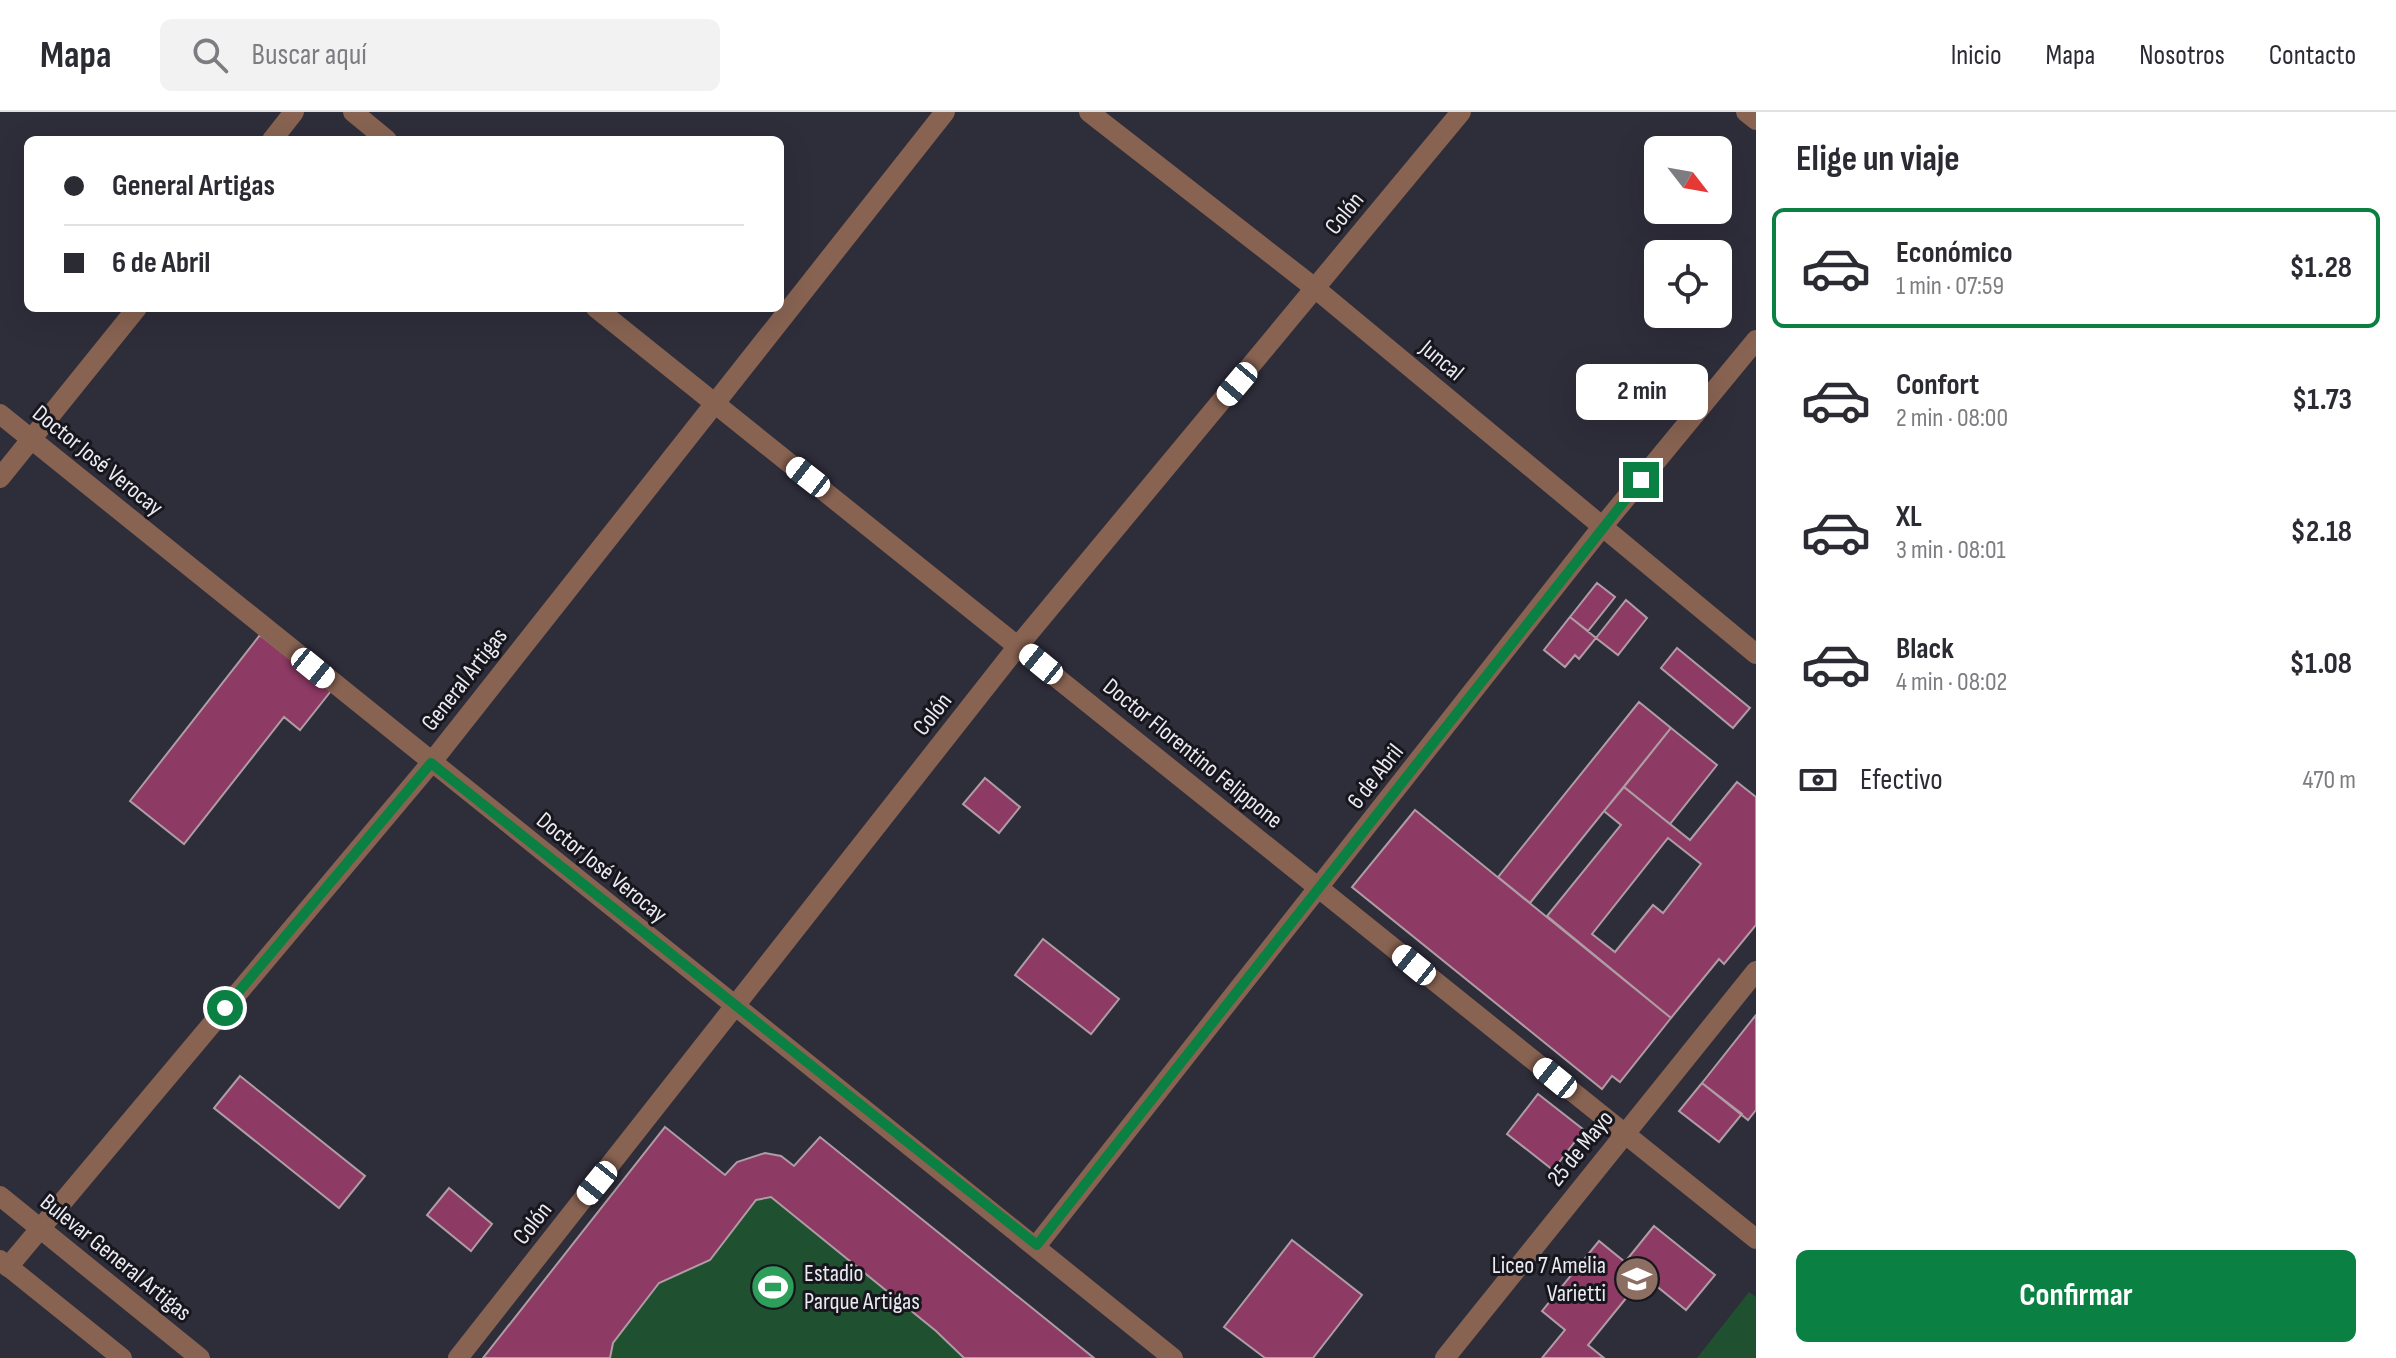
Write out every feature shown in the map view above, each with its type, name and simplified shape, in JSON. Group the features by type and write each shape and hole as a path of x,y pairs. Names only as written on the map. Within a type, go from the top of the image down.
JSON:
{"street":[{"path":"275,136 294,112"},
{"path":"353,112 382,136"},
{"name":"General Artigas","path":"4,1264 40,1228 431,763 945,112"},
{"name":"Juncal","path":"1089,112 1316,289 1756,654"},
{"name":"Colón","path":"458,1358 1018,646 1461,112"},
{"path":"1746,112 1756,120"},
{"path":"0,478 134,312"},
{"name":"Doctor Florentino Felippone","path":"601,312 1756,1239"},
{"name":"6 de Abril","path":"1037,1245 1602,527 1756,340"},
{"name":"Doctor José Verocay","path":"0,414 735,1008 1037,1245 1173,1358"},
{"name":"25 de Mayo","path":"1445,1358 1756,971"},
{"name":"Bulevar General Artigas","path":"0,1196 200,1358"},
{"path":"4,1264 122,1358"}],"green space":[{"name":"Estadio Parque Artigas","path":"665,1127 725,1175 741,1161 758,1155 775,1156 794,1165 820,1137 1094,1358 483,1358"},
{"path":"1749,1292 1756,1297 1756,1358 1697,1358"}],"building":[{"path":"1597,583 1615,597 1588,631 1570,617"},
{"path":"1626,600 1647,618 1618,655 1596,638"},
{"path":"1570,617 1596,638 1579,659 1575,655 1565,667 1544,650"},
{"path":"260,635 331,691 300,730 284,717 184,844 130,801"},
{"path":"1677,648 1750,708 1733,728 1661,668"},
{"path":"1639,702 1671,728 1530,903 1498,877"},
{"path":"1671,728 1717,765 1670,824 1624,787"},
{"path":"985,778 1020,807 999,833 963,804"},
{"path":"1737,782 1756,797 1756,925 1724,964 1719,959 1671,1018 1547,916 1621,825 1604,811 1624,787 1690,840","holes":["1668,838 1701,864 1663,913 1653,905 1615,952 1592,934"]},
{"path":"1415,810 1671,1018 1620,1082 1612,1076 1602,1089 1352,887"},
{"path":"1043,939 1119,999 1091,1034 1015,975"},
{"path":"1756,1015 1756,1110 1748,1120 1702,1083"},
{"path":"240,1076 365,1176 339,1208 214,1108"},
{"path":"1702,1083 1742,1114 1719,1142 1679,1111"},
{"path":"1538,1094 1584,1130 1553,1170 1507,1134"},
{"name":"Estadio Parque Artigas","path":"665,1127 725,1175 737,1162 765,1153 781,1156 794,1166 820,1137 1094,1358 964,1358 936,1331 771,1197 756,1200 710,1260 659,1283 613,1343 610,1358 483,1358"},
{"path":"449,1188 492,1224 471,1251 427,1215"},
{"path":"1654,1226 1715,1275 1686,1310 1644,1276 1588,1345 1604,1358 1542,1358 1565,1330 1542,1311 1599,1241 1625,1262"},
{"path":"1292,1240 1362,1295 1313,1358 1265,1358 1224,1327"}],"place":[{"name":"Liceo 7 Amelia Varietti","path":"1637,1279"},
{"name":"Estadio Parque Artigas","path":"773,1287"}],"route":[{"path":"225,1008 431,763 735,1008 1037,1245 1641,480"}]}
